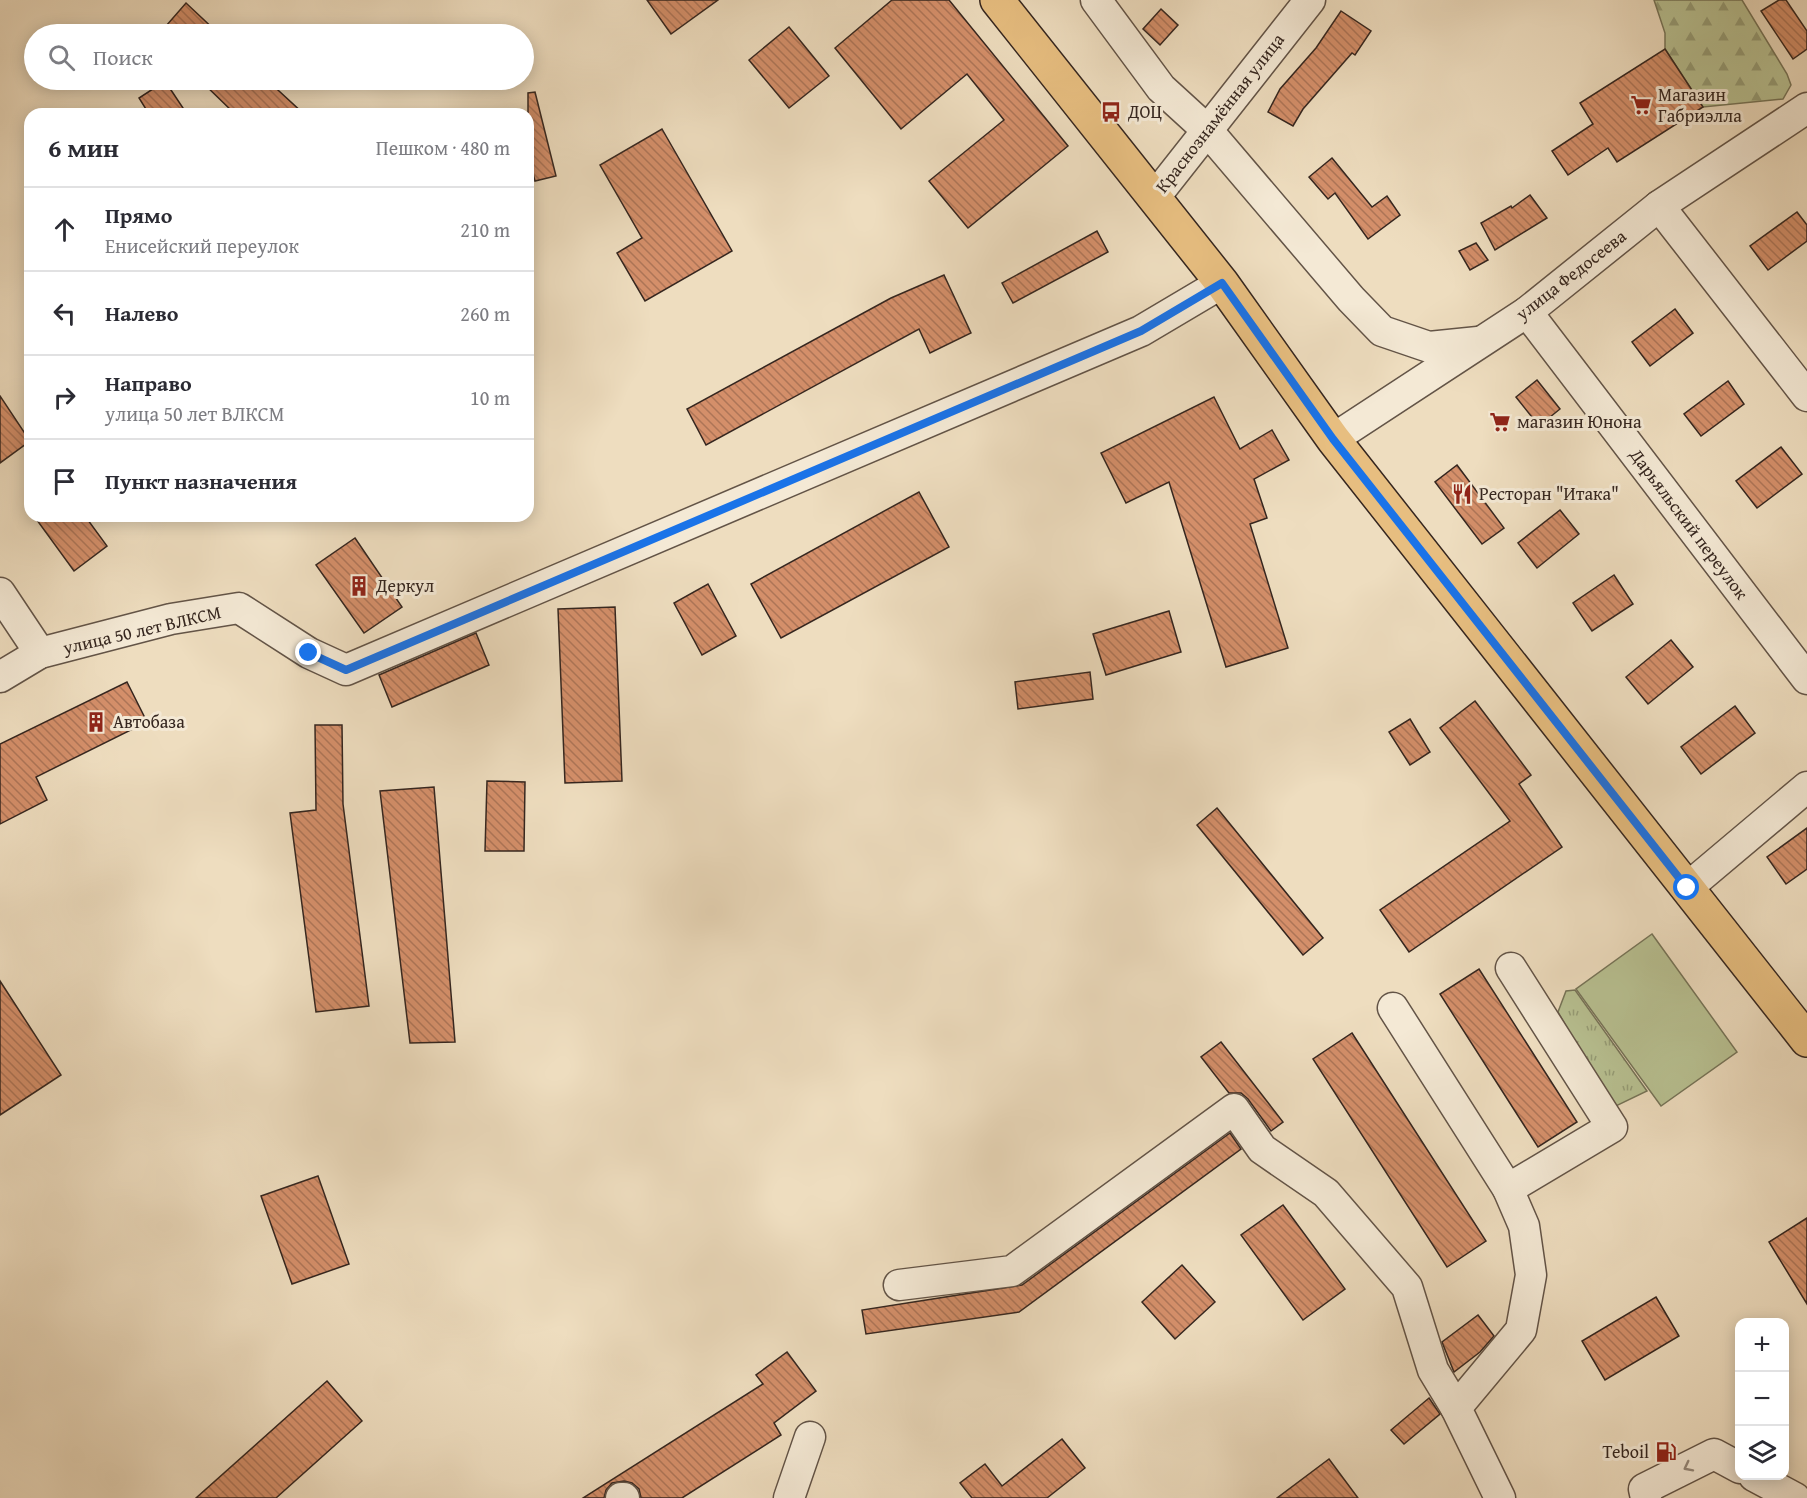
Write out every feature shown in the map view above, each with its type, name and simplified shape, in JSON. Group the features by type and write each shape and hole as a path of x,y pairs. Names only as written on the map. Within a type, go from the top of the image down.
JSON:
{"main road":[{"path":"998,0 1222,283 1333,439 1807,1040"}],"street":[{"path":"1096,0 1161,88 1207,130 1351,299 1382,331 1430,347 1480,342"},
{"name":"Краснознамённая улица","path":"1154,198 1310,0"},
{"name":"улица Федосеева","path":"1333,439 1527,312 1659,206 1807,108"},
{"path":"1659,206 1807,396"},
{"name":"улица 50 лет ВЛКСМ","path":"0,677 40,653 171,619 239,608 309,653 346,670 1141,331 1222,283"},
{"name":"Дарьяльский переулок","path":"1527,312 1807,679"},
{"path":"0,593 40,653"},
{"path":"1687,888 1807,787"},
{"path":"1508,1189 1612,1127 1511,968"},
{"path":"1393,1008 1508,1189 1524,1226 1531,1275 1521,1330 1456,1408"},
{"path":"899,1285 1012,1271 1233,1109 1262,1149 1326,1193 1407,1287 1433,1370 1456,1408 1500,1498"},
{"path":"789,1498 810,1437"},
{"path":"1646,1498 1644,1489 1714,1454 1735,1465"},
{"path":"1761,1480 1795,1498"}],"green space":[{"path":"1654,0 1742,0 1787,74 1791,85 1783,99 1703,107 1665,49 1665,33"},
{"path":"1652,934 1737,1052 1661,1106 1576,989"},
{"path":"1575,990 1647,1091 1616,1106 1608,1100 1558,1012 1566,991"}],"building":[{"path":"647,0 718,0 671,34"},
{"path":"892,0 949,0 1068,146 968,228 929,181 1004,120 967,74 901,129 835,48"},
{"path":"1779,0 1786,0 1807,31 1807,49 1793,59 1761,11"},
{"path":"186,3 208,24 168,24"},
{"path":"1161,9 1178,25 1160,45 1143,29"},
{"path":"1341,11 1371,31 1355,55 1352,53 1303,109 1293,126 1268,112 1280,89 1316,48"},
{"path":"789,27 829,76 789,108 749,60"},
{"name":"Магазин Габриэлла","path":"1665,49 1703,107 1617,162 1608,148 1568,175 1552,151 1593,124 1580,103"},
{"path":"151,90 171,90 183,108 145,108 139,98"},
{"path":"210,90 278,90 297,108 229,108"},
{"path":"535,92 556,176 535,181 534,108 528,108 528,93"},
{"path":"662,129 732,251 645,301 617,253 642,238 600,165"},
{"path":"1332,158 1372,207 1387,196 1400,215 1368,239 1335,193 1328,199 1309,177"},
{"path":"1530,195 1547,218 1495,250 1481,223 1511,206 1512,208"},
{"path":"1797,212 1807,225 1807,241 1768,270 1750,246"},
{"path":"1097,231 1108,252 1013,303 1002,283"},
{"path":"1476,243 1488,260 1470,270 1459,251"},
{"path":"944,275 971,333 930,353 919,329 706,445 687,409 891,298"},
{"path":"1675,309 1693,333 1650,366 1632,342"},
{"path":"1537,380 1560,409 1539,426 1516,397"},
{"path":"1728,381 1744,404 1701,436 1684,414"},
{"path":"0,396 24,432 24,445 0,463"},
{"path":"1214,397 1240,449 1272,430 1289,460 1254,479 1267,518 1250,524 1288,648 1226,667 1169,482 1126,503 1101,453"},
{"path":"1781,447 1802,474 1757,508 1736,481"},
{"path":"1457,465 1504,528 1482,544 1435,482"},
{"path":"919,492 949,547 781,638 751,584"},
{"path":"1560,510 1579,534 1537,568 1518,543"},
{"path":"38,522 89,522 107,546 74,571"},
{"name":"Деркул","path":"355,538 402,607 364,633 316,565"},
{"path":"1614,575 1633,604 1592,631 1573,603"},
{"path":"708,584 736,636 702,655 674,603"},
{"path":"615,607 622,781 565,783 558,609"},
{"path":"1169,611 1181,652 1106,675 1093,634"},
{"path":"476,633 489,665 392,707 379,675"},
{"path":"1671,640 1693,667 1648,704 1626,677"},
{"path":"1090,672 1093,699 1018,709 1015,682"},
{"path":"127,682 147,722 36,777 47,800 0,824 0,744"},
{"path":"1475,701 1531,775 1519,784 1562,847 1409,952 1380,910 1510,821 1440,728"},
{"path":"1735,706 1755,733 1701,774 1681,747"},
{"path":"1410,719 1430,752 1410,765 1389,732"},
{"path":"315,725 342,725 343,804 369,1006 316,1012 290,813 316,810"},
{"path":"487,781 525,782 524,851 485,851"},
{"path":"434,787 455,1042 410,1043 380,791"},
{"path":"1217,808 1323,938 1303,955 1197,825"},
{"path":"1807,828 1807,869 1786,884 1767,857"},
{"path":"1479,969 1577,1122 1538,1147 1440,994"},
{"path":"0,981 61,1075 0,1115"},
{"path":"1352,1033 1486,1241 1447,1267 1313,1059"},
{"path":"1221,1042 1283,1122 1271,1131 1248,1099 1241,1093 1229,1093 1201,1057"},
{"path":"1230,1133 1241,1149 1019,1312 866,1334 862,1310 1022,1285"},
{"path":"318,1176 349,1264 292,1284 261,1196"},
{"path":"1283,1205 1345,1289 1303,1320 1241,1235"},
{"path":"1807,1218 1807,1304 1769,1242"},
{"path":"1182,1265 1215,1302 1175,1339 1142,1302"},
{"path":"1656,1297 1679,1336 1605,1380 1582,1341"},
{"path":"1478,1315 1494,1336 1480,1352 1454,1372 1442,1342"},
{"path":"787,1352 816,1391 774,1423 781,1435 682,1498 641,1498 639,1489 632,1483 624,1481 612,1483 606,1490 604,1498 583,1498 763,1384 756,1375"},
{"path":"327,1381 362,1421 276,1498 196,1498"},
{"path":"1429,1398 1440,1414 1404,1444 1391,1430"},
{"path":"1062,1439 1085,1468 1047,1498 972,1498 960,1483 985,1464 1002,1486"},
{"path":"1329,1459 1358,1498 1277,1498"}],"place":[{"name":"Магазин Габриэлла","path":"1641,105"},
{"name":"ДОЦ","path":"1111,112"},
{"name":"магазин Юнона","path":"1500,422"},
{"name":"Ресторан \"Итака\"","path":"1462,494"},
{"name":"Деркул","path":"359,586"},
{"name":"Автобаза","path":"96,722"},
{"name":"Teboil","path":"1666,1452"}],"route":[{"path":"309,653 346,670 1141,331 1222,283 1333,439 1687,888"}]}
